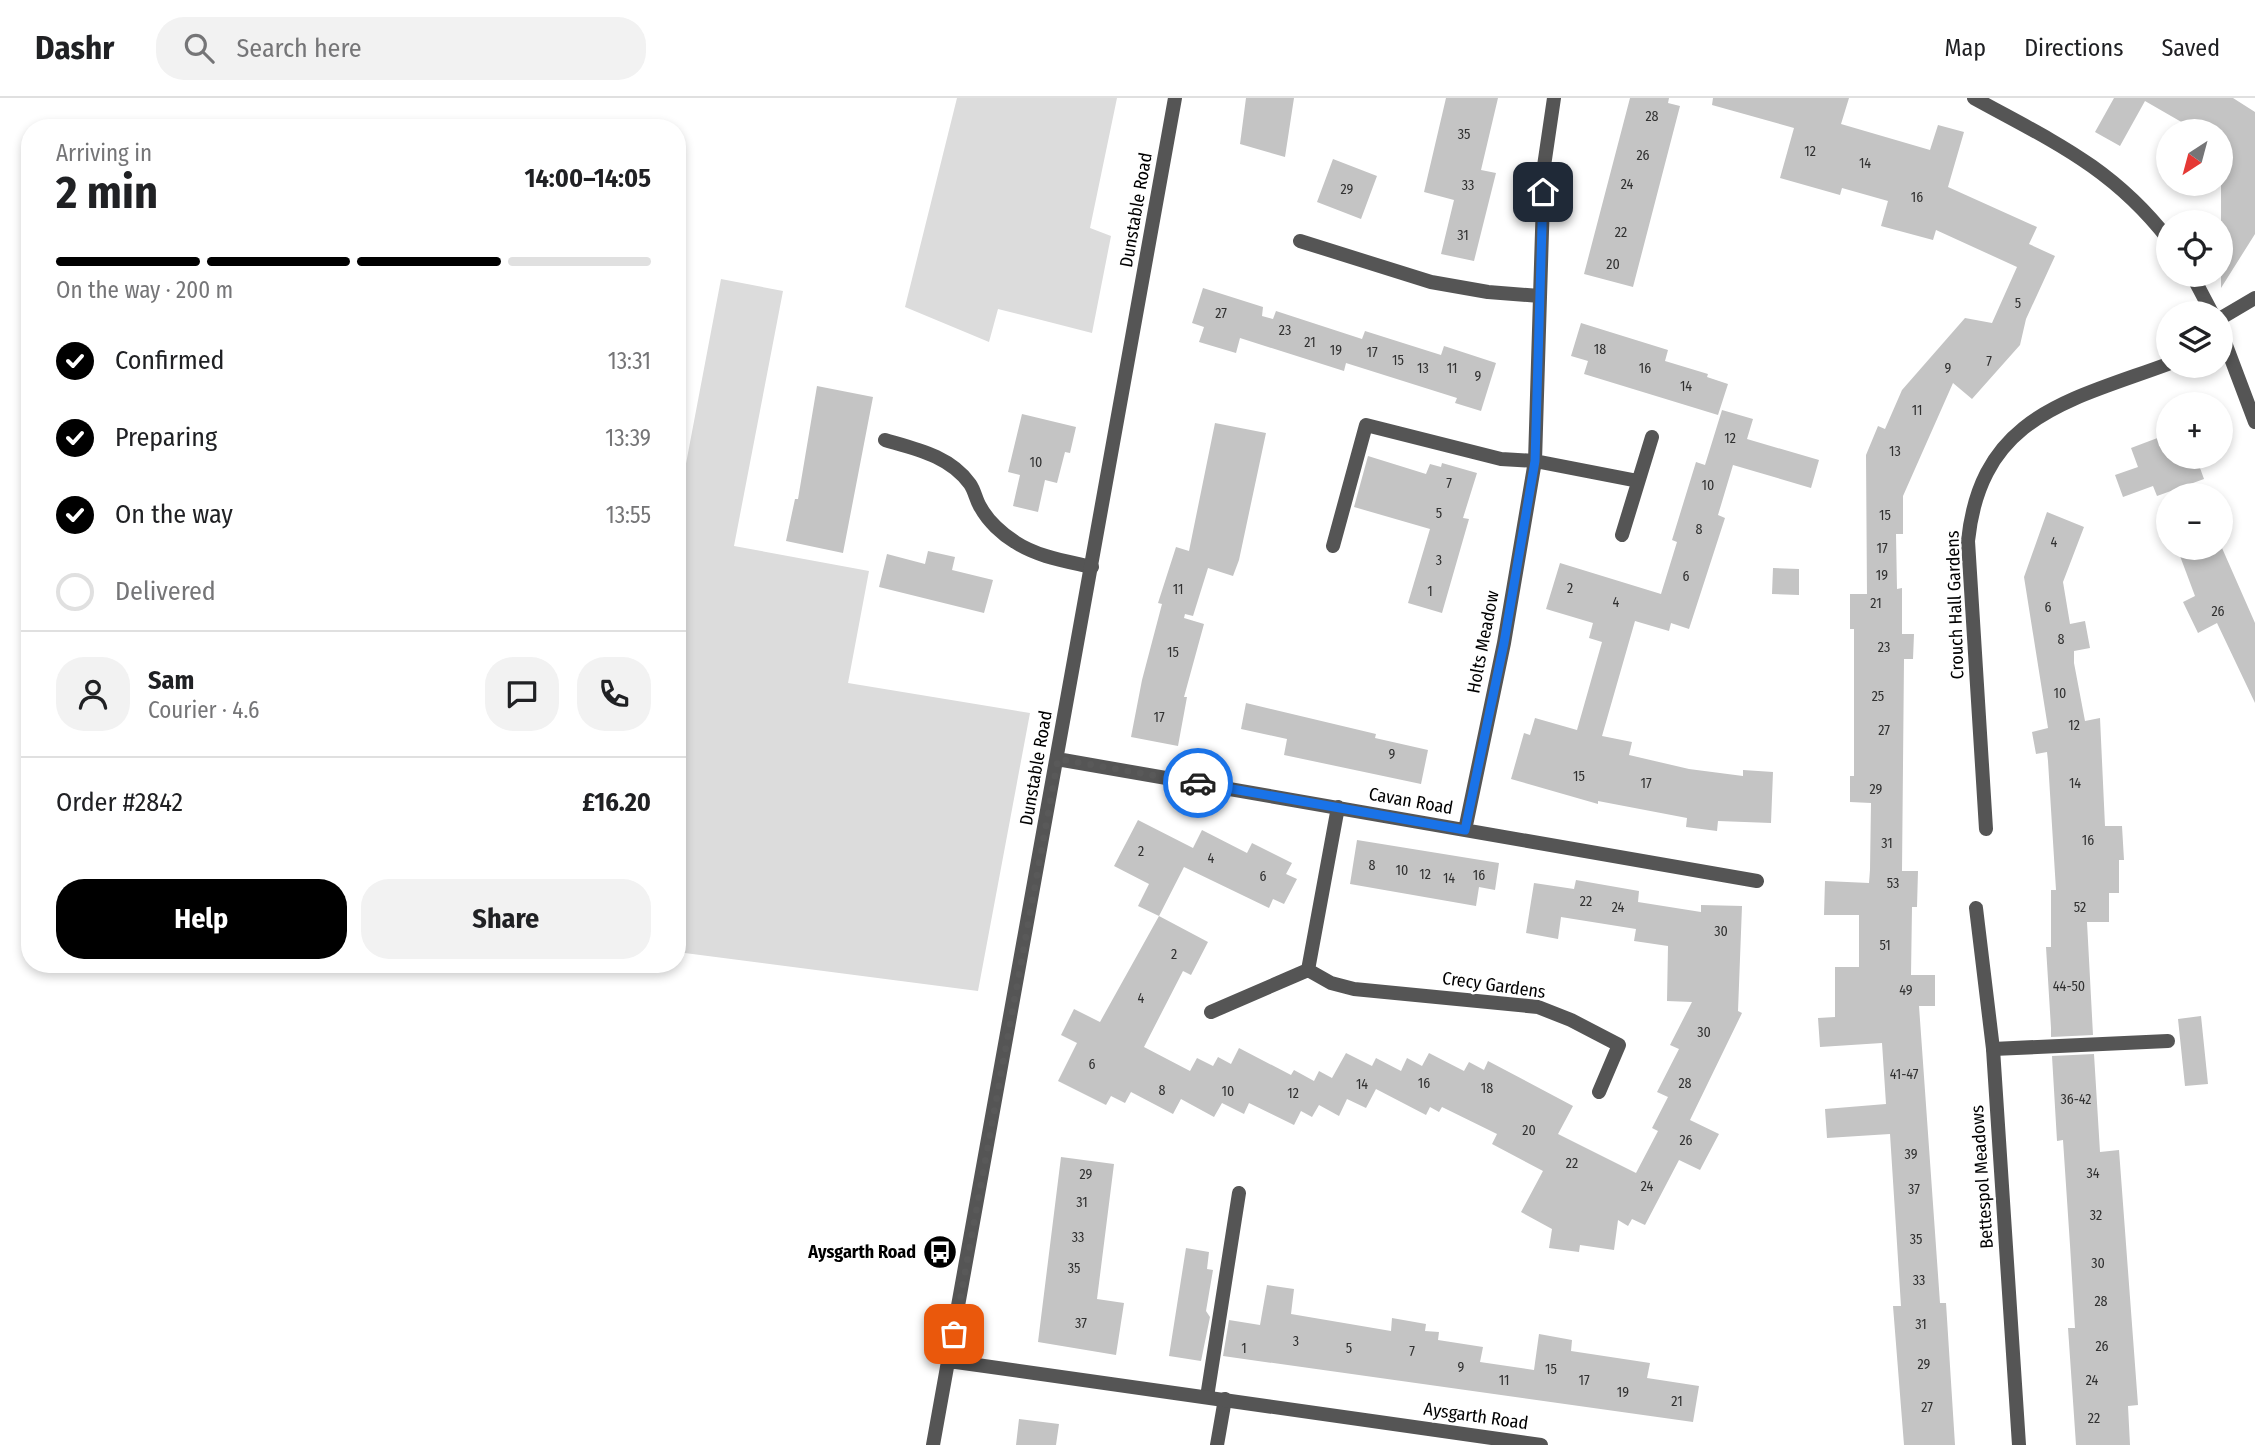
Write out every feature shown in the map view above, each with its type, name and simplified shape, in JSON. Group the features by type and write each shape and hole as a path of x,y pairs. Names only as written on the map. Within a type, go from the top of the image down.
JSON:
{"street":[{"name":"Dunstable Road","path":"933,1445 1175,98"},
{"name":"Holts Meadow","path":"1465,830 1504,643 1535,461 1544,166 1554,98"},
{"path":"1974,98 2107,174 2141,205 2156,224"},
{"path":"1300,241 1431,282 1488,292 1541,296"},
{"path":"2233,311 2255,298"},
{"path":"2233,366 2255,422"},
{"name":"Crouch Hall Gardens","path":"1986,829 1968,541 1976,497 2006,444 2024,426 2054,405 2156,368"},
{"path":"1333,546 1366,425 1502,459 1535,461 1638,481"},
{"path":"1622,535 1652,437"},
{"path":"885,440 935,455 956,468 970,485 981,508 994,525 1015,542 1042,555 1092,567"},
{"name":"Cavan Road","path":"1058,759 1758,881"},
{"path":"1211,1012 1308,970 1338,807"},
{"name":"Bettespol Meadows","path":"1976,908 1993,1049 2019,1445"},
{"name":"Crecy Gardens","path":"1308,970 1331,983 1354,989 1538,1007 1571,1020 1619,1045 1599,1092"},
{"path":"1993,1049 2168,1041"},
{"path":"1207,1397 1239,1193"},
{"name":"Aysgarth Road","path":"949,1361 1541,1445"},
{"path":"1217,1445 1225,1399"}],"shaded area":[{"path":"957,98 1117,98 1090,228 1111,236 1092,333 998,309 989,342 905,307"},
{"path":"721,279 783,291 734,546 869,571 848,683 1030,713 978,991 686,953 686,464"}],"building":[{"path":"1246,98 1294,98 1285,157 1240,144"},
{"path":"1446,98 1498,98 1481,170 1496,173 1474,261 1441,254 1454,200 1424,192"},
{"path":"1630,98 1669,98 1668,103 1680,106 1633,287 1584,274"},
{"path":"1713,98 1849,98 1841,124 1930,150 1938,125 1964,132 1948,187 2037,227 2029,244 2055,256 2026,319 2020,345 1972,399 1953,383 1903,496 1903,534 1896,534 1897,589 1902,588 1902,634 1914,634 1913,659 1904,659 1902,871 1918,871 1917,907 1912,907 1911,975 1935,975 1935,1006 1919,1006 1940,1303 1946,1303 1955,1445 1904,1445 1893,1306 1901,1306 1890,1134 1827,1138 1825,1109 1886,1104 1882,1043 1820,1047 1818,1018 1835,1017 1835,967 1859,967 1859,915 1824,915 1825,881 1869,883 1871,803 1850,802 1850,776 1854,776 1854,629 1850,629 1850,594 1867,594 1866,455 1878,426 1885,429 1902,390 1965,318 1992,323 2017,267 1936,230 1933,240 1881,226 1888,201 1842,188 1840,195 1780,178 1794,128 1712,105"},
{"path":"2114,98 2233,98 2255,112 2255,234 2233,269 2233,210 2221,210 2221,196 2233,196 2233,119 2176,119 2145,101 2120,146 2095,132"},
{"path":"1333,159 1377,176 1361,219 1317,202"},
{"path":"1203,288 1263,307 1262,316 1273,319 1276,311 1362,339 1365,331 1441,355 1444,346 1496,363 1481,411 1455,403 1457,398 1346,363 1344,371 1240,338 1236,353 1199,342 1204,327 1192,323"},
{"path":"1581,323 1668,350 1665,361 1708,374 1707,377 1728,384 1718,415 1584,374 1588,361 1571,356"},
{"path":"817,386 873,397 843,553 786,541 795,499 798,499"},
{"path":"1722,410 1753,419 1747,439 1819,460 1811,488 1733,465 1718,515 1725,518 1689,629 1671,623 1669,631 1635,621 1602,736 1632,742 1629,755 1689,769 1743,776 1743,770 1773,772 1771,823 1718,821 1717,831 1686,827 1687,818 1598,801 1598,804 1511,779 1524,733 1530,735 1535,718 1577,730 1602,642 1589,638 1593,623 1546,609 1560,563 1661,594 1677,542 1672,540 1696,462 1705,465"},
{"path":"1022,414 1076,427 1070,453 1065,452 1057,483 1045,480 1038,512 1013,506 1020,475 1008,472"},
{"path":"1215,423 1266,433 1239,560 1233,576 1208,568 1193,616 1185,614 1184,618 1204,624 1184,697 1187,697 1178,746 1131,737 1142,680 1162,604 1158,603 1176,547 1189,551"},
{"path":"2156,439 2156,469 2200,469 2204,479 2193,483 2156,483 2156,494 2153,486 2123,497 2115,475 2138,467 2131,448"},
{"path":"1368,456 1426,474 1430,464 1441,467 1442,463 1477,473 1463,518 1469,519 1442,613 1408,603 1430,529 1354,507"},
{"path":"2047,512 2084,527 2063,582 2070,624 2085,621 2090,648 2074,651 2074,663 2085,721 2100,718 2105,826 2122,826 2124,860 2119,860 2119,893 2109,893 2109,922 2087,922 2093,1035 2051,1037 2046,947 2051,947 2051,890 2056,890 2048,761 2047,752 2036,754 2032,732 2048,728 2024,577"},
{"path":"928,551 955,557 952,570 993,580 984,613 879,587 887,554 925,564"},
{"path":"2182,560 2227,560 2255,623 2255,703 2217,623 2198,633 2183,602 2195,596"},
{"path":"1773,568 1799,569 1799,595 1772,594"},
{"path":"1246,703 1376,734 1375,738 1428,750 1421,784 1284,755 1287,739 1241,729"},
{"path":"1138,820 1193,848 1202,830 1247,853 1252,843 1292,863 1286,874 1297,879 1284,904 1273,899 1269,908 1184,867 1159,916 1138,906 1149,884 1114,866"},
{"path":"1357,840 1499,863 1495,890 1479,887 1476,906 1350,884"},
{"path":"1576,880 1639,891 1638,902 1701,912 1701,905 1742,906 1738,1011 1742,1013 1690,1120 1719,1134 1700,1170 1679,1160 1645,1225 1632,1219 1628,1226 1618,1220 1614,1250 1580,1245 1579,1252 1549,1248 1552,1229 1521,1212 1543,1171 1492,1144 1497,1134 1442,1107 1439,1112 1430,1107 1426,1115 1376,1089 1366,1108 1347,1099 1339,1116 1319,1105 1312,1117 1301,1111 1294,1125 1249,1103 1244,1114 1222,1103 1214,1117 1181,1099 1173,1114 1131,1092 1125,1103 1111,1096 1106,1105 1058,1081 1077,1043 1061,1035 1074,1009 1100,1022 1159,916 1208,942 1191,975 1183,971 1144,1047 1190,1071 1197,1058 1213,1066 1218,1057 1231,1064 1239,1048 1291,1075 1294,1070 1314,1081 1319,1071 1332,1078 1346,1053 1372,1066 1376,1058 1401,1071 1407,1058 1422,1066 1429,1053 1464,1071 1469,1062 1484,1070 1488,1061 1573,1106 1558,1134 1636,1173 1658,1131 1652,1128 1668,1097 1657,1092 1679,1049 1670,1045 1692,1002 1667,1001 1668,946 1634,941 1636,929 1561,917 1558,939 1526,933 1534,883 1574,889"},
{"path":"2201,1016 2208,1084 2185,1086 2178,1019"},
{"path":"2094,1054 2100,1152 2119,1150 2138,1405 2128,1406 2130,1445 2076,1445 2068,1328 2075,1328 2070,1245 2063,1140 2057,1141 2052,1056"},
{"path":"1061,1157 1114,1164 1097,1299 1124,1303 1116,1355 1038,1342"},
{"path":"1186,1248 1209,1252 1207,1269 1213,1270 1206,1311 1210,1317 1201,1361 1169,1356"},
{"path":"1267,1285 1294,1289 1291,1314 1391,1331 1392,1318 1426,1324 1425,1331 1439,1332 1438,1340 1483,1347 1480,1362 1534,1370 1539,1334 1572,1340 1571,1351 1650,1363 1647,1378 1699,1386 1693,1422 1223,1356 1229,1320 1260,1325"},
{"path":"1019,1419 1059,1424 1056,1445 1016,1445"}],"way so far":[{"path":"954,1334 1058,759 1198,783"}],"place":[{"name":"Aysgarth Road","path":"940,1252"}],"route":[{"path":"1198,783 1465,830 1504,643 1535,461 1543,192"}]}
